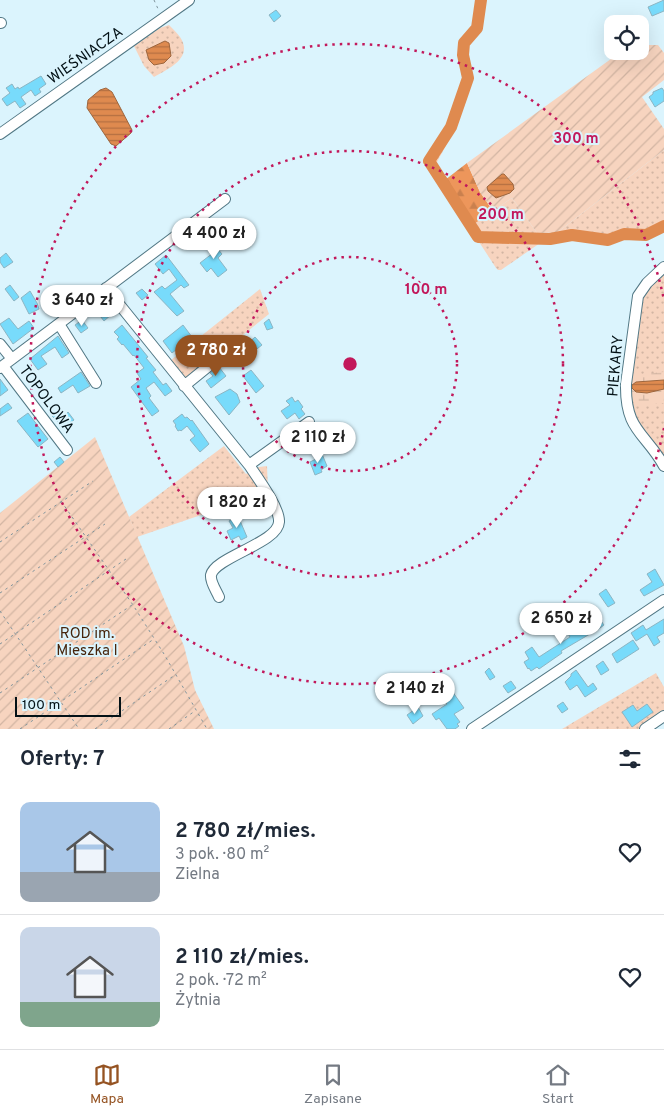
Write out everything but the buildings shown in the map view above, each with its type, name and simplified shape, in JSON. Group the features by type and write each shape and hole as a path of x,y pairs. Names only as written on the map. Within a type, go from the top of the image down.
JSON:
{"street":[{"name":"WIEŚNIACZA","path":"0,134 189,0"},
{"name":"TOPOLOWA","path":"5,364 225,199"},
{"name":"PIEKARY","path":"664,267 647,283 638,296 626,384 626,399 628,412 633,424 664,466"},
{"path":"106,288 249,465 268,494 279,522 272,535 230,558 213,571 211,576 212,582 219,596"},
{"path":"59,324 96,383"},
{"name":"TOPOLOWA","path":"0,344 5,364 67,450"},
{"path":"184,386 232,347"},
{"path":"249,465 309,422"},
{"path":"472,729 664,600"},
{"path":"645,729 664,716"}],"path":[{"path":"154,0 162,19"},
{"path":"0,542 93,481"},
{"path":"61,502 133,604 207,729"},
{"path":"0,593 105,524"},
{"path":"0,644 126,559"},
{"path":"0,693 133,604"},
{"path":"0,611 79,729"},
{"path":"20,729 155,639"},
{"path":"95,729 176,675"},
{"path":"169,729 196,710"}],"green space":[{"path":"478,0 485,0 480,25 466,43 464,49 471,81 457,125 436,164 474,224 512,198 537,233 558,232 664,150 664,228 646,237 623,236 608,242 581,238 583,236 578,235 541,237 543,241 501,270 496,268 427,162 449,126 466,78 461,55 462,41 475,27"},
{"path":"169,25 180,37 184,51 178,62 154,77 144,66 134,46 160,28"},
{"path":"649,45 658,45 664,53 664,80 642,97 664,129 664,150 558,232 537,233 512,198 493,211 480,192 467,163 610,60 649,60"},
{"path":"467,163 480,192 493,211 474,224 445,180"},
{"path":"664,270 664,461 641,431 628,398 642,294"},
{"path":"260,289 269,314 187,380 171,360"},
{"path":"664,372 664,403 643,405 636,402 630,392 633,376"},
{"name":"ROD im. Mieszka I","path":"95,437 184,646 195,690 214,729 0,729 0,513"},
{"path":"224,446 246,474 259,467 267,466 268,492 137,537 129,517"},
{"path":"656,673 664,687 664,712 639,729 562,729"}],"shaded area":[{"path":"165,41 169,43 171,56 164,63 154,65 149,60 146,50"},
{"path":"106,88 112,92 132,130 116,146 111,144 87,108 88,100 100,90"},
{"path":"502,174 513,184 514,189 510,193 496,198 488,191 487,187"},
{"path":"664,380 664,389 647,393 636,392 632,388 632,385 636,382"}],"waterway":[{"path":"481,0 477,28 464,43 463,55 468,78 451,127 429,161 478,237 550,239 572,235 608,240 624,234 646,235 664,226"}]}
